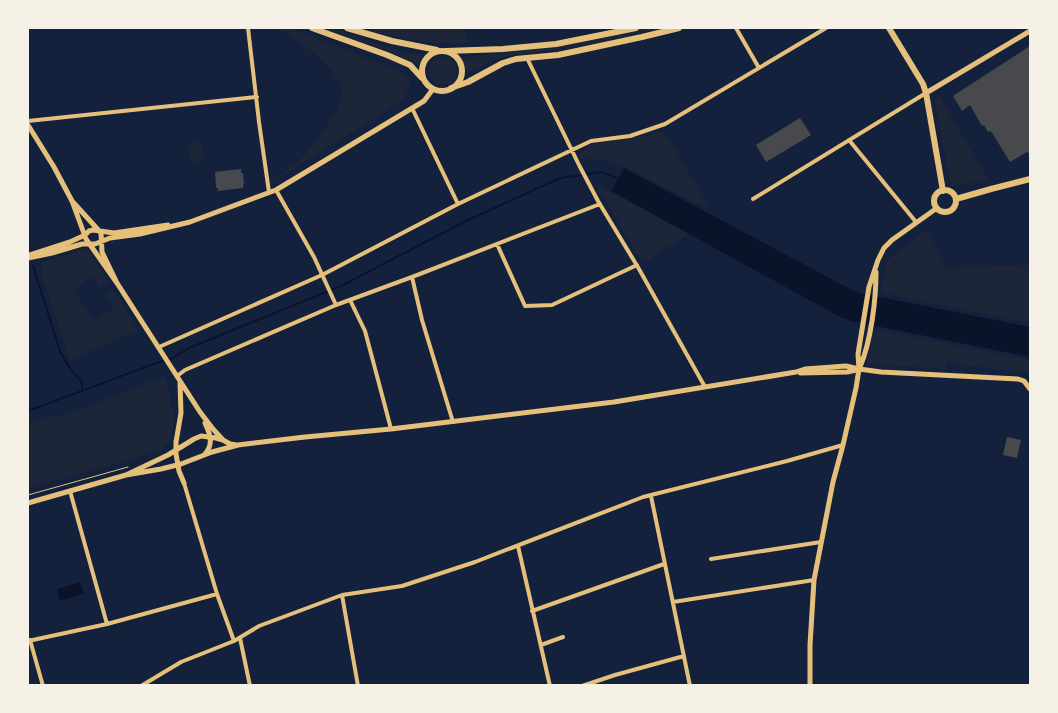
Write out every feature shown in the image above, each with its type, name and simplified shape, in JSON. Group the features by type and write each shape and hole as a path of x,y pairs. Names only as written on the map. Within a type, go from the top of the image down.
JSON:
{"main road":[{"path":"312,28 410,65 428,85 439,91 468,82 503,63 516,59 558,55 679,28"},
{"path":"348,28 392,42 452,54 458,58 462,72 457,84 451,88"},
{"path":"424,80 422,67 427,56 433,52 503,49 556,44 636,28"},
{"path":"889,28 923,84 944,191"},
{"path":"956,200 1030,180"},
{"path":"944,191 951,193 956,200 955,206 948,212 942,212 935,205 935,198 940,192 944,191"}],"street":[{"path":"248,28 269,192"},
{"path":"370,28 372,36"},
{"path":"736,28 759,68"},
{"path":"159,347 322,274 458,204 590,141 630,136 665,124 826,28"},
{"path":"753,199 1030,31"},
{"path":"527,58 590,186 705,387"},
{"path":"28,257 190,222 276,190 424,101 433,89"},
{"path":"28,121 257,97"},
{"path":"412,108 458,204"},
{"path":"28,125 54,166 72,201 90,245 118,283 200,412 223,440"},
{"path":"849,140 916,222"},
{"path":"276,190 314,257 336,305"},
{"path":"72,201 98,230 102,242 102,252 118,283"},
{"path":"177,376 184,370 336,305 600,204"},
{"path":"859,370 858,354 869,287 878,260 884,248 892,240 937,208"},
{"path":"28,257 70,242 93,230 114,233 190,222"},
{"path":"498,244 525,306 552,305 636,265"},
{"path":"810,686 810,645 814,580 833,482 859,370 865,354 876,289 876,269"},
{"path":"412,277 422,320 453,422"},
{"path":"350,300 365,331 391,429"},
{"path":"28,502 126,475 178,465 238,445 453,422 614,402 796,372 847,372 859,370 1018,379 1024,381 1030,389"},
{"path":"177,376 180,384 181,413 176,442 178,465 216,594 234,641"},
{"path":"200,412 211,437 209,449 203,456"},
{"path":"126,475 201,436 238,445"},
{"path":"158,460 176,442"},
{"path":"141,686 181,662 234,641 259,626 342,595 402,586 476,562 644,497 843,445"},
{"path":"184,483 182,469 183,465 188,461"},
{"path":"70,491 107,624"},
{"path":"651,496 690,686"},
{"path":"711,559 821,542"},
{"path":"518,546 550,686"},
{"path":"532,611 664,564"},
{"path":"673,602 814,580"},
{"path":"43,686 29,641 107,624 216,594"},
{"path":"342,595 358,686"},
{"path":"540,645 563,637"},
{"path":"240,638 250,686"},
{"path":"582,686 684,656"}],"path":[{"path":"28,495 132,466"}],"shaded area":[{"path":"277,28 289,28 390,67 409,77 409,84 402,101 274,181 298,162 318,139 338,107 342,91 339,82 325,63 305,46"},
{"path":"326,28 332,28 399,51 423,55 418,65 399,55"},
{"path":"373,28 464,28 468,43 443,43 409,39 373,31"},
{"path":"653,28 664,28 572,47 503,57 466,74 461,58 573,44"},
{"path":"443,57 453,61 457,71 453,81 443,85 433,81 429,71 433,61"},
{"path":"939,97 988,179 958,186 952,185 950,182 935,103"},
{"path":"665,132 709,207 706,208 610,160 581,159 579,155 588,145"},
{"path":"201,142 205,161 191,164 188,144"},
{"path":"624,168 859,293 1030,327 1030,357 851,321 840,317 611,191"},
{"path":"600,186 689,234 648,260 639,258 597,187"},
{"path":"926,230 945,268 1030,265 1030,323 881,293 886,261"},
{"path":"87,248 108,282 100,287 93,276 73,290 95,321 114,308 105,293 113,288 138,330 70,361 41,271 41,263"},
{"path":"875,329 1030,360 1030,373 946,363 946,369 866,364"},
{"path":"165,376 175,419 171,439 162,450 28,489 28,424 54,416 64,416"},
{"path":"80,582 84,594 60,601 57,589"}],"building":[{"path":"1030,46 1030,154 1027,152 1010,162 991,131 988,132 984,125 982,126 970,105 962,111 953,96"},
{"path":"800,118 811,135 766,162 756,145"},
{"path":"241,169 241,173 243,173 243,188 218,191 218,188 216,188 215,172"},
{"path":"1007,437 1021,440 1017,458 1003,455"}],"waterway":[{"path":"28,411 175,357 189,348 341,286 468,220 560,178 602,172 621,180"},
{"path":"33,266 60,351 69,367 82,382 82,389"}]}
